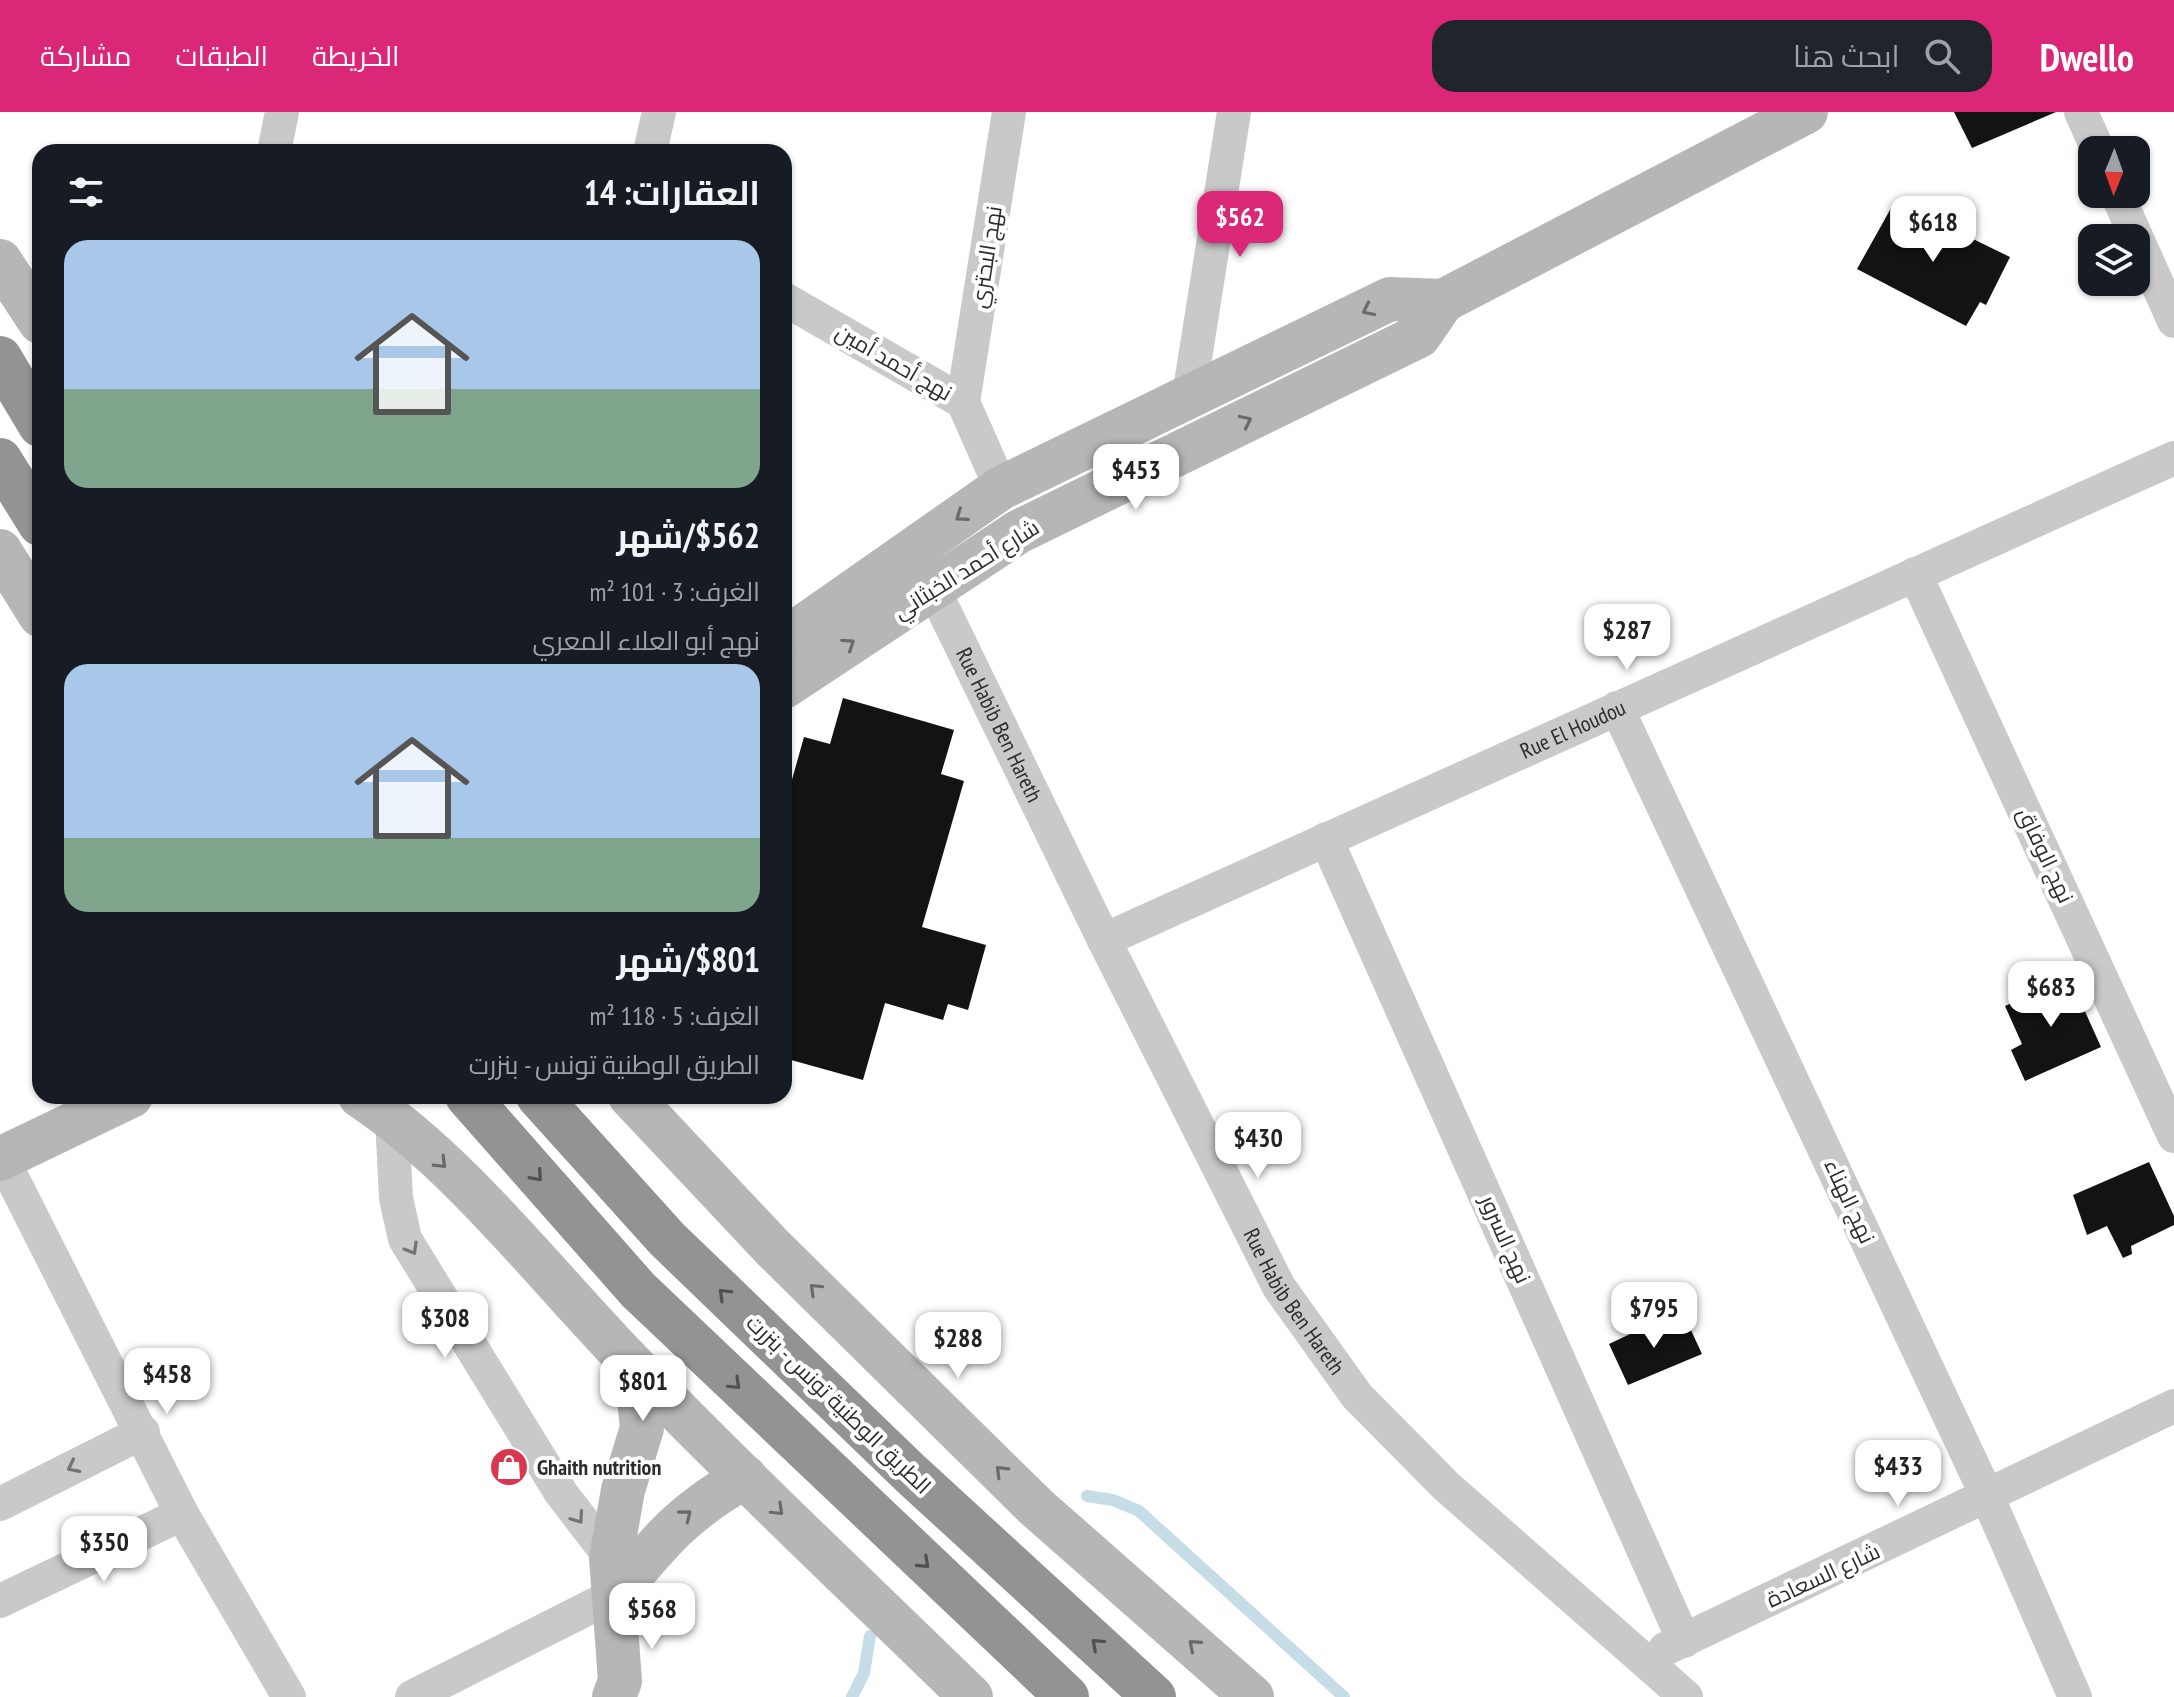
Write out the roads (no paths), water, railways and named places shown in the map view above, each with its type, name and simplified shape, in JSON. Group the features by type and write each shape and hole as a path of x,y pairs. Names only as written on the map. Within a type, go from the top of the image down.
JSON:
{"highway":[{"path":"0,358 32,412"},
{"path":"0,460 32,511"},
{"path":"474,1104 638,1290 1067,1697"},
{"name":"الطريق الوطنية تونس - بنزرت","path":"545,1104 667,1239 911,1474 1154,1697"}],"street":[{"path":"276,144 282,112"},
{"path":"652,144 659,112"},
{"name":"نهج البحتري","path":"963,402 1009,112"},
{"path":"1189,396 1234,112"},
{"path":"792,634 1001,488 1390,299 1443,301 1806,112"},
{"path":"2081,112 2092,136"},
{"path":"2123,208 2174,321"},
{"path":"0,261 32,310"},
{"name":"شارع أحمد الخبثاني","path":"792,682 1018,532 1419,336 1443,301"},
{"name":"نهج أحمد أمين","path":"792,304 963,402 1001,488"},
{"name":"Rue El Houdou","path":"1104,940 2174,458"},
{"path":"0,551 32,602"},
{"name":"نهج الوفاق","path":"1915,574 2174,1136"},
{"name":"Rue Habib Ben Hareth","path":"933,588 1104,940 1279,1287 1357,1396 1446,1486 1686,1697"},
{"name":"نهج الهناء","path":"1617,708 1988,1498 2075,1697"},
{"name":"نهج السرور","path":"1326,839 1684,1641"},
{"path":"114,1104 1,1158 182,1514 289,1697"},
{"path":"638,1104 772,1247 1036,1507 1252,1697"},
{"path":"376,1107 438,1159 627,1359 971,1697"},
{"path":"376,1107 405,1239 613,1576"},
{"path":"614,1697 620,1681 613,1576 623,1490 642,1428 638,1390 627,1359"},
{"name":"شارع السعادة","path":"1644,1658 1988,1498 2174,1406"},
{"path":"0,1504 143,1432"},
{"path":"412,1697 613,1576 694,1508 745,1477"},
{"path":"0,1601 182,1514"}],"waterway":[{"path":"1087,1496 1113,1500 1139,1511 1344,1697"},
{"path":"852,1697 864,1673 870,1636"}],"place":[{"name":"Ghaith nutrition","path":"509,1467"}]}
